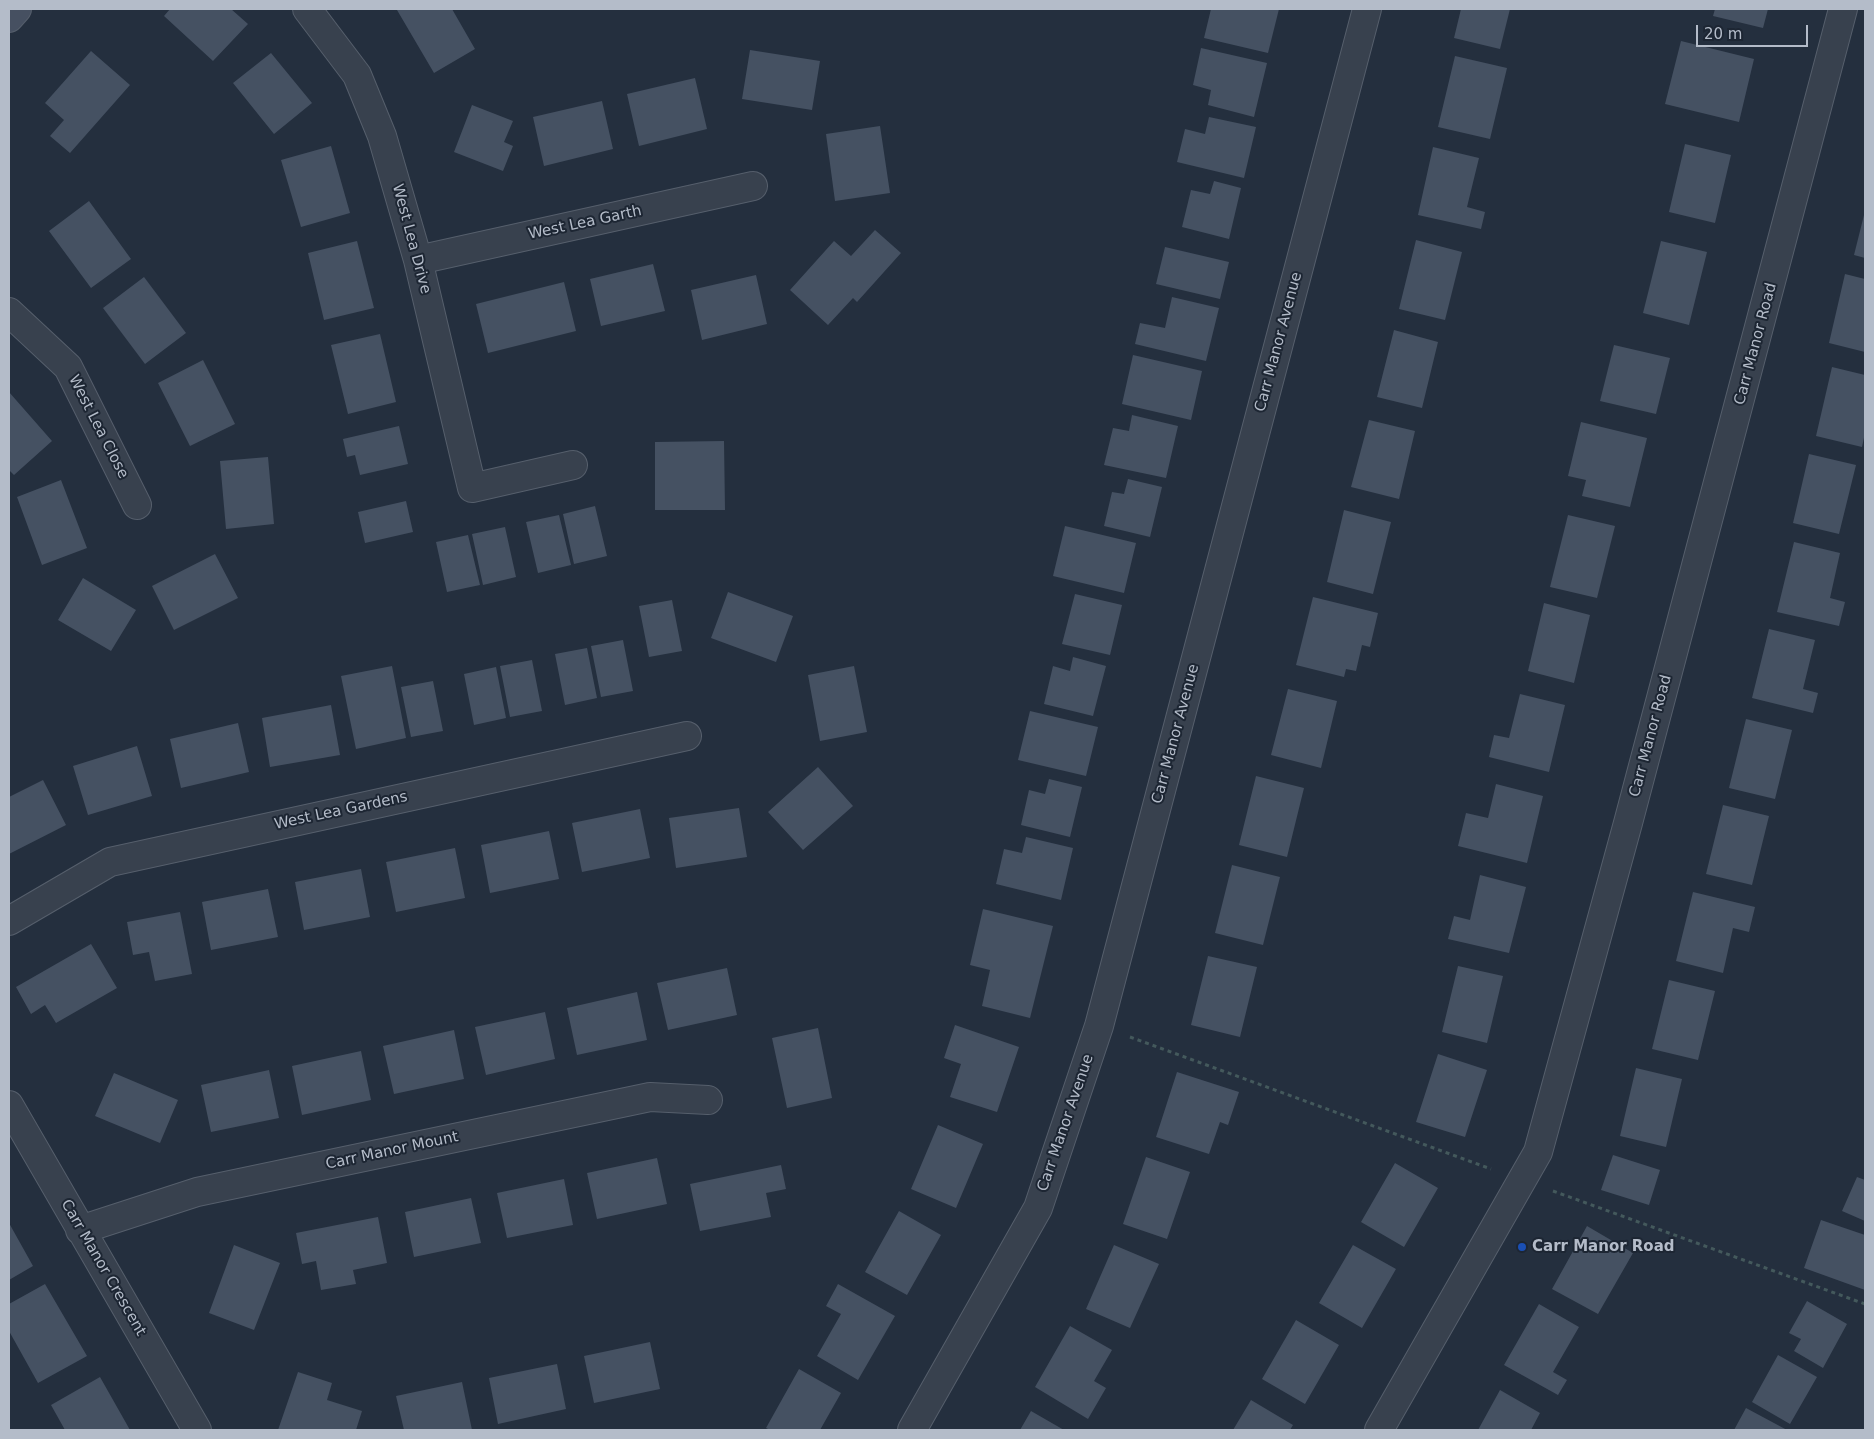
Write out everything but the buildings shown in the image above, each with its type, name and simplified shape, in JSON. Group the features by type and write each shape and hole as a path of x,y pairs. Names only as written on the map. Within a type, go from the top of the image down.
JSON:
{"main road":[{"path":"9,18 17,9"}],"street":[{"name":"West Lea Drive","path":"307,9 357,75 382,136 418,260 472,488 573,465"},
{"name":"Carr Manor Avenue","path":"912,1430 1038,1208 1099,1026 1366,9"},
{"name":"Carr Manor Road","path":"1380,1430 1538,1152 1638,784 1843,9"},
{"name":"West Lea Garth","path":"418,260 753,186"},
{"name":"West Lea Close","path":"9,312 68,367 137,505"},
{"name":"West Lea Gardens","path":"9,921 110,862 687,736"},
{"name":"Carr Manor Mount","path":"80,1230 196,1192 650,1097 708,1100"},
{"name":"Carr Manor Crescent","path":"9,1106 197,1430"}],"path":[{"path":"1099,1026 1865,1304"}],"place":[{"name":"Carr Manor Road","path":"1522,1247"}]}
